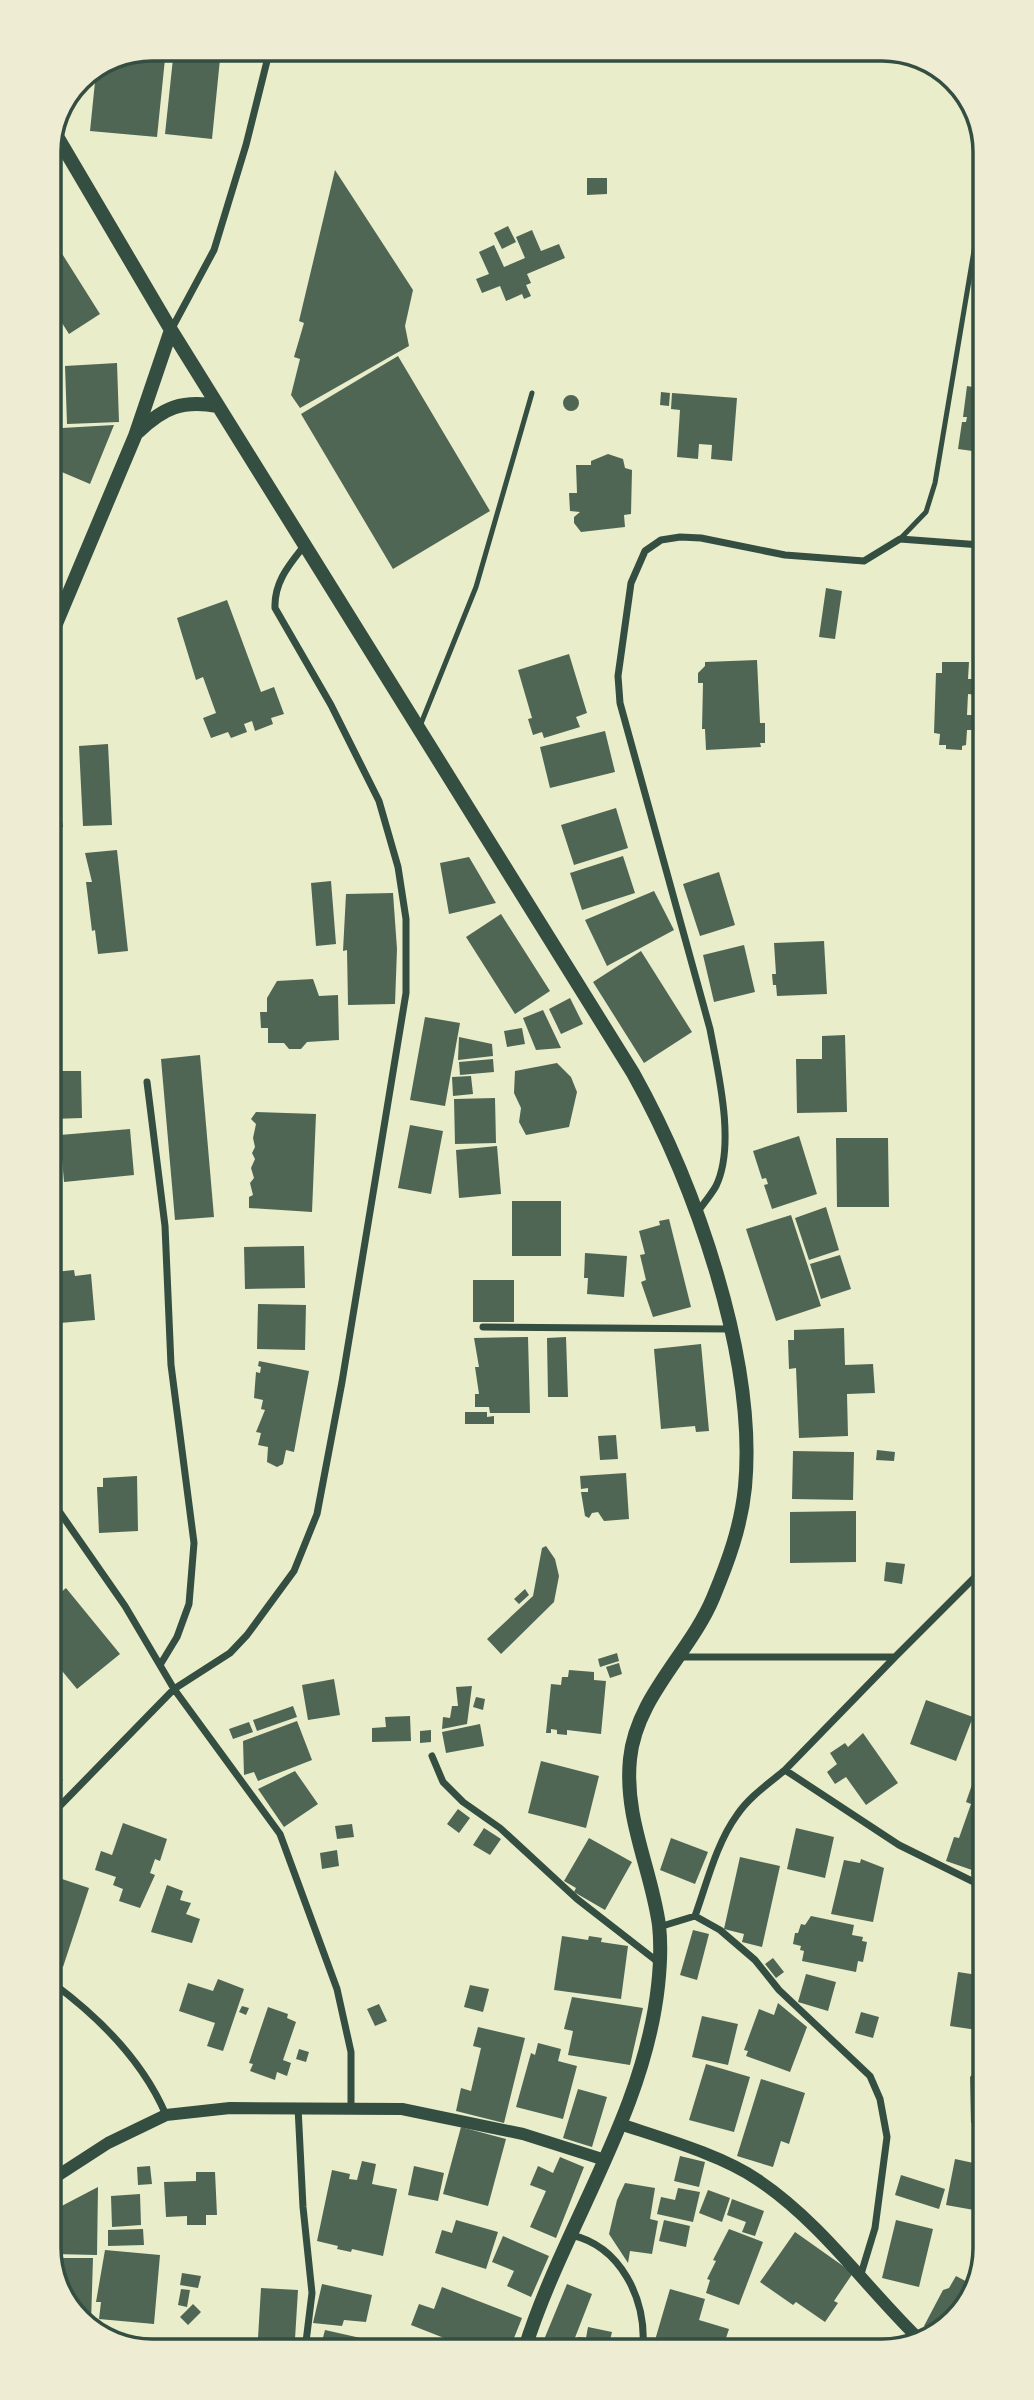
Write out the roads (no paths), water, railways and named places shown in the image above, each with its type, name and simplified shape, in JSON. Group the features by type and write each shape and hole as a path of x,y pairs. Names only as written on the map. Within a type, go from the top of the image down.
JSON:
{"main road":[{"path":"61,144 171,330 633,1073 655,1113 697,1213 730,1329 745,1407 745,1487 736,1539 709,1606 679,1657 649,1699 629,1757 629,1797 633,1828 659,1927 659,1984 651,2022 620,2124 538,2308 528,2339"},
{"path":"61,612 135,436 171,330"},
{"path":"135,436 156,415 176,404 195,402 218,406"}],"street":[{"path":"171,330 214,250 246,145 267,61"},
{"path":"697,1213 716,1185 723,1161 719,1080 700,990 620,703 618,676 631,583 645,551 661,541 680,537 701,538 785,555 864,561 900,539 973,544"},
{"path":"61,1804 174,1689 230,1653 247,1635 294,1571 317,1514 345,1368 406,993 407,957 403,891 390,834 357,755 275,608 279,581 304,545"},
{"path":"147,1082 164,1226 171,1364 194,1543 189,1604 177,1637 160,1665"},
{"path":"483,1327 730,1329"},
{"path":"61,1515 125,1606 174,1689 280,1834 337,1989 351,2052 351,2108"},
{"path":"695,1916 720,1847 736,1816 756,1794 785,1770 973,1579"},
{"path":"679,1657 895,1657"},
{"path":"432,1756 443,1782 463,1802 500,1828 577,1899 658,1962"},
{"path":"785,1770 899,1845 973,1882"},
{"path":"659,1927 695,1916 720,1930 755,1960 779,1990 870,2076 880,2099 887,2137 875,2228 861,2274"},
{"path":"61,1989 79,2003 138,2064 152,2083 166,2115"},
{"path":"298,2107 303,2207 312,2293 306,2339"},
{"path":"61,2173 108,2143 166,2115 230,2108 402,2109 457,2119 555,2143 605,2160"},
{"path":"620,2124 670,2140 758,2179 861,2274 914,2333"},
{"path":"570,2235 587,2239 598,2246 629,2278 641,2313 643,2339"}],"lane":[{"path":"900,539 926,512 935,482 973,257"},
{"path":"419,729 475,587 532,393"}]}
